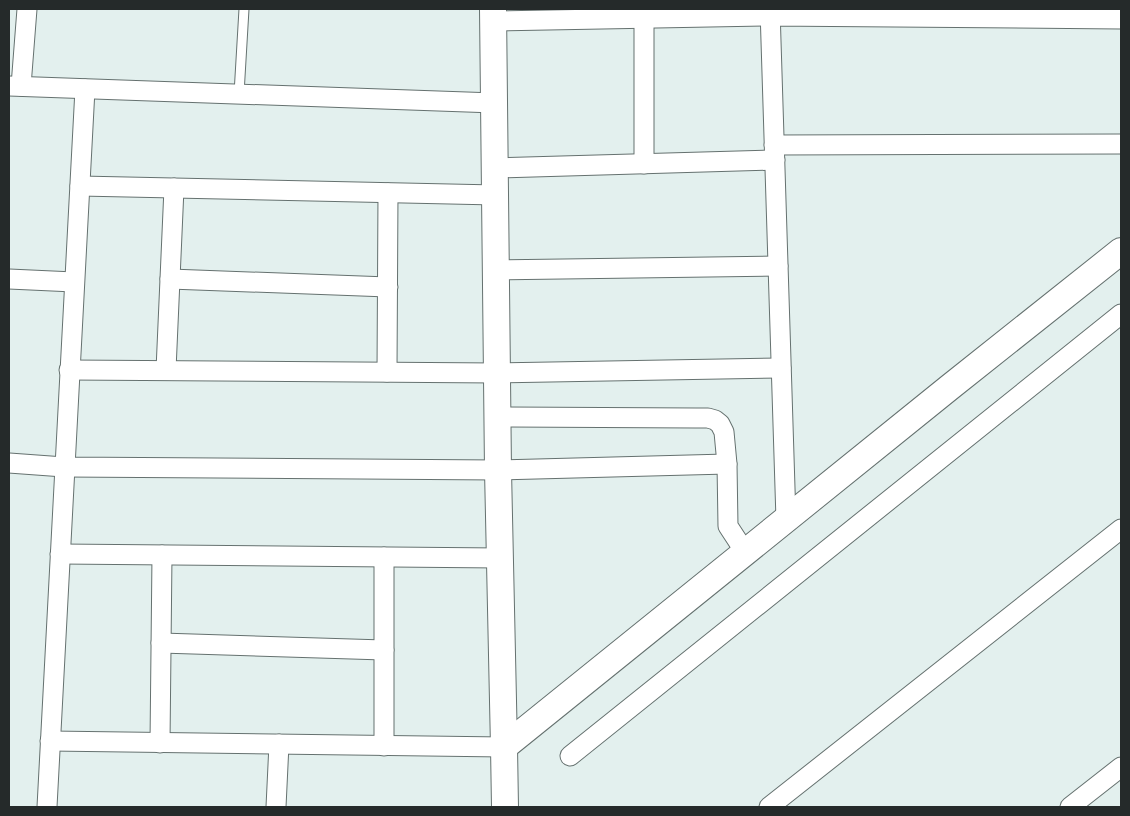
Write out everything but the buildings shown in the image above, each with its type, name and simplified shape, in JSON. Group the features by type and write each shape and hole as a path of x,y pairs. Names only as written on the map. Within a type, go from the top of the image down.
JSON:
{"street":[{"path":"27,9 15,86 495,104"},
{"path":"770,12 786,520"},
{"path":"505,807 497,418 493,15 600,14 644,18 770,12 1023,13 1121,19"},
{"path":"644,18 644,164"},
{"path":"46,807 85,89"},
{"path":"495,168 644,164 774,152 1121,144"},
{"path":"80,186 496,196"},
{"path":"166,370 174,188"},
{"path":"387,372 388,193"},
{"path":"50,741 504,747 1121,251"},
{"path":"496,270 778,266"},
{"path":"170,279 388,287"},
{"path":"9,280 74,282"},
{"path":"570,756 1119,321"},
{"path":"70,370 497,373 781,368"},
{"path":"497,418 708,418 715,420 720,424 724,432 727,464 728,526 746,552"},
{"path":"9,463 64,467 498,470 727,464"},
{"path":"768,807 1121,529"},
{"path":"60,554 500,558"},
{"path":"160,743 162,555"},
{"path":"384,557 384,746"},
{"path":"161,643 384,650"},
{"path":"276,807 279,744"},
{"path":"1070,807 1121,767"}],"lane":[{"path":"239,94 244,9"}]}
